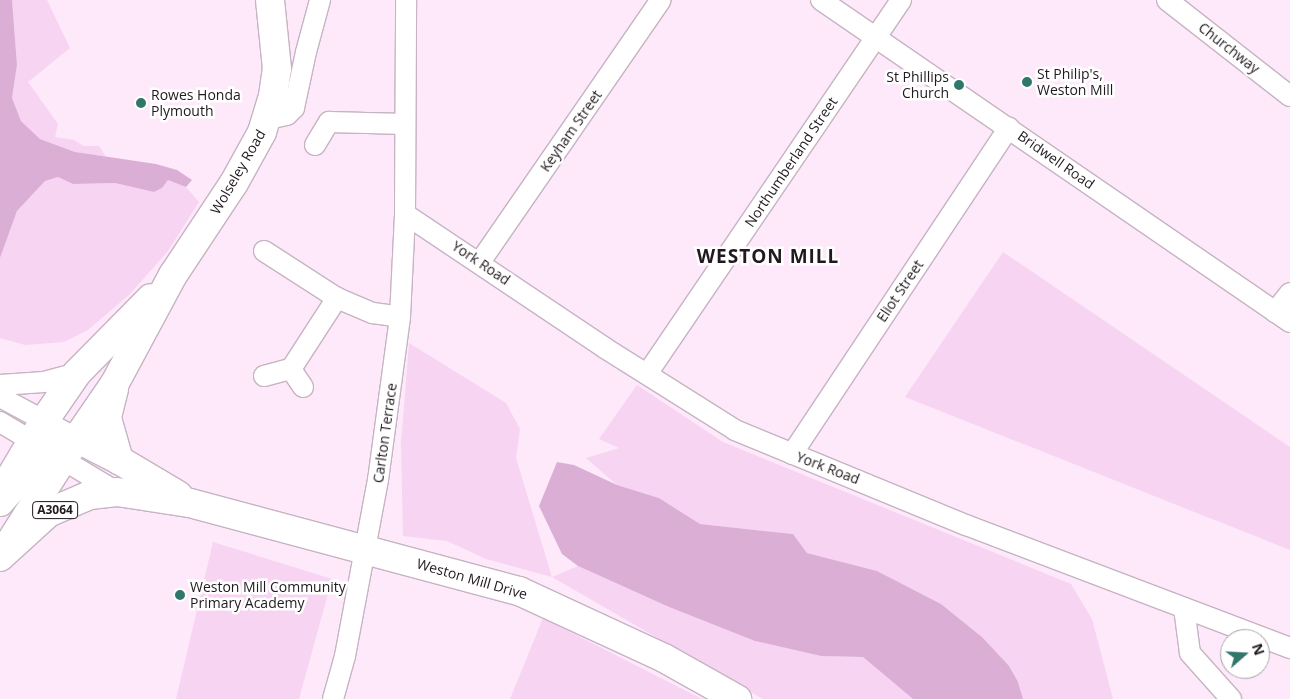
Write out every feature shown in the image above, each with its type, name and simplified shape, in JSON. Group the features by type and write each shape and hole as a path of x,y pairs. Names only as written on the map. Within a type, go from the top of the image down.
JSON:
{"street":[{"name":"Wolseley Road","path":"0,494 63,444 115,383 174,275 234,183 268,119 277,68 270,0"},
{"path":"268,119 287,115 294,108 320,0"},
{"name":"Carlton Terrace","path":"333,699 345,656 366,549 378,480 400,317 405,214 406,0"},
{"name":"Keyham Street","path":"480,262 661,0"},
{"name":"Bridwell Road","path":"821,0 1009,127 1283,317"},
{"name":"Northumberland Street","path":"647,374 901,0"},
{"name":"Churchway","path":"1167,0 1290,96"},
{"path":"315,145 329,122 405,124"},
{"name":"Eliot Street","path":"792,454 1009,127"},
{"name":"York Road","path":"405,214 734,430 966,525 1290,648"},
{"path":"264,251 337,298 373,313 400,317"},
{"name":"Wolseley Road","path":"2,554 63,444 78,373 174,275"},
{"path":"1283,317 1290,293"},
{"path":"264,376 291,369 337,298"},
{"path":"291,369 303,387"},
{"path":"0,385 44,382 78,373"},
{"path":"0,422 63,444 107,418 115,383"},
{"path":"0,397 63,444 117,492"},
{"path":"0,404 63,444"},
{"name":"Wolseley Road","path":"0,502 24,473 63,444"},
{"name":"Weston Mill Drive","path":"63,444 190,502"},
{"name":"Weston Mill Drive","path":"2,554 48,513 90,495 117,492 190,502 519,591 664,658 737,699"},
{"path":"1184,608 1190,653 1231,699"}],"shaded area":[{"path":"0,0 12,0 17,65 12,98 21,121 40,139 75,152 156,164 177,170 192,180 186,187 168,180 162,188 154,192 115,183 73,184 58,177 45,181 17,211 0,258"},
{"path":"12,0 47,0 70,48 28,82 58,124 55,137 74,140 84,146 99,146 106,157 75,152 40,139 21,121 12,98 17,65"},
{"path":"58,177 73,184 115,183 154,192 162,188 168,180 186,187 199,202 168,251 130,294 88,330 64,342 25,345 0,338 0,258 17,211 45,181"},
{"path":"1003,252 1290,447 1290,550 905,397"},
{"path":"409,343 506,403 520,429 516,458 552,577 486,559 447,541 403,536 401,444"},
{"path":"637,385 723,442 1071,584 1092,619 1113,699 1023,699 1018,682 982,637 941,604 877,571 807,553 793,534 700,524 659,498 617,485 586,458 619,448 599,439"},
{"path":"557,462 574,465 617,485 659,498 700,524 793,534 807,553 877,571 941,604 982,637 1009,666 1018,682 1023,699 913,699 863,657 821,656 755,641 669,607 578,566 562,554 539,506"},
{"path":"213,542 332,579 299,699 176,699"},
{"path":"578,566 669,607 755,641 821,656 863,657 913,699 763,699 552,577"},
{"path":"543,618 694,695 703,699 510,699"}],"place":[{"name":"St Philip's, Weston Mill","path":"1027,82"},
{"name":"St Phillips Church","path":"959,85"},
{"name":"Rowes Honda Plymouth","path":"141,103"},
{"name":"Weston Mill Community Primary Academy","path":"180,595"}],"district":[{"name":"WESTON MILL","path":"768,257"}]}
